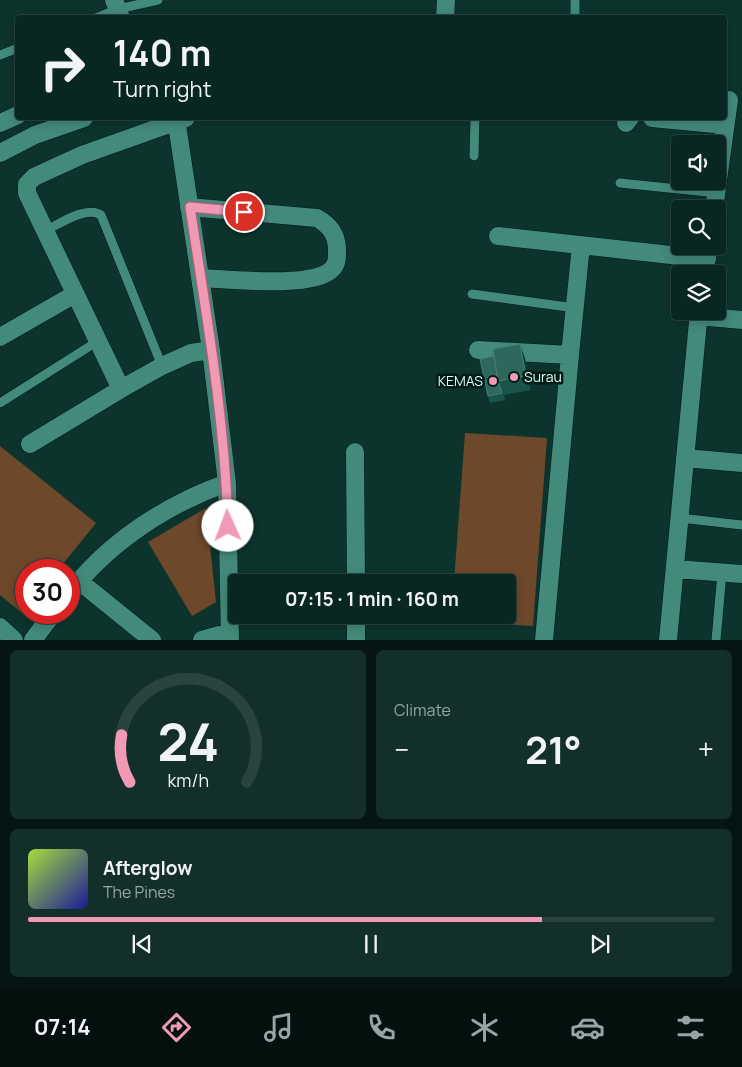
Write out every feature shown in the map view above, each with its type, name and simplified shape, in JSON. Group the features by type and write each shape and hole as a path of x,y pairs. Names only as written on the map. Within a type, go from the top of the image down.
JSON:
{"street":[{"path":"445,15 446,0"},
{"path":"727,118 732,100"},
{"path":"0,123 15,116"},
{"path":"0,153 35,135 78,120"},
{"path":"121,389 26,193 27,184 34,176 82,155 177,120"},
{"path":"180,120 227,482 230,636 202,640"},
{"path":"673,120 725,125"},
{"path":"716,200 726,120"},
{"path":"190,207 317,218 326,223 336,238 337,260 332,269 323,276 314,279 293,281 200,278"},
{"path":"498,236 707,260"},
{"path":"544,640 581,245"},
{"path":"0,337 75,294"},
{"path":"726,317 742,320"},
{"path":"668,640 698,320"},
{"path":"30,444 162,366 191,353 211,350"},
{"path":"478,350 570,355"},
{"path":"355,452 356,574"},
{"path":"685,458 742,464"},
{"path":"80,581 113,548 152,520 192,497 227,482"},
{"path":"676,568 742,574"},
{"path":"80,591 152,640"},
{"path":"34,640 45,624"},
{"path":"356,624 356,640"},
{"path":"0,627 14,640"}],"lane":[{"path":"103,15 118,9 158,0"},
{"path":"575,0 575,15"},
{"path":"0,55 15,49"},
{"path":"474,156 475,120"},
{"path":"620,183 711,200"},
{"path":"45,230 91,211 101,216 162,366"},
{"path":"472,294 575,308"},
{"path":"0,403 98,341"},
{"path":"680,518 742,525"},
{"path":"716,640 722,573"}],"shaded area":[{"path":"465,433 547,438 533,626 500,624 516,624 516,574 455,574"},
{"path":"0,446 96,523 67,559 15,559 15,607 0,595"},
{"path":"206,508 216,602 192,616 148,542"}],"building":[{"path":"520,344 526,376 498,381 493,349"},
{"name":"KEMAS","path":"494,356 502,393 488,396 480,359"}],"place":[{"name":"Surau","path":"514,377"},
{"name":"KEMAS","path":"493,381"}],"route":[{"path":"228,526 227,482 211,350 190,207 244,212"}]}
